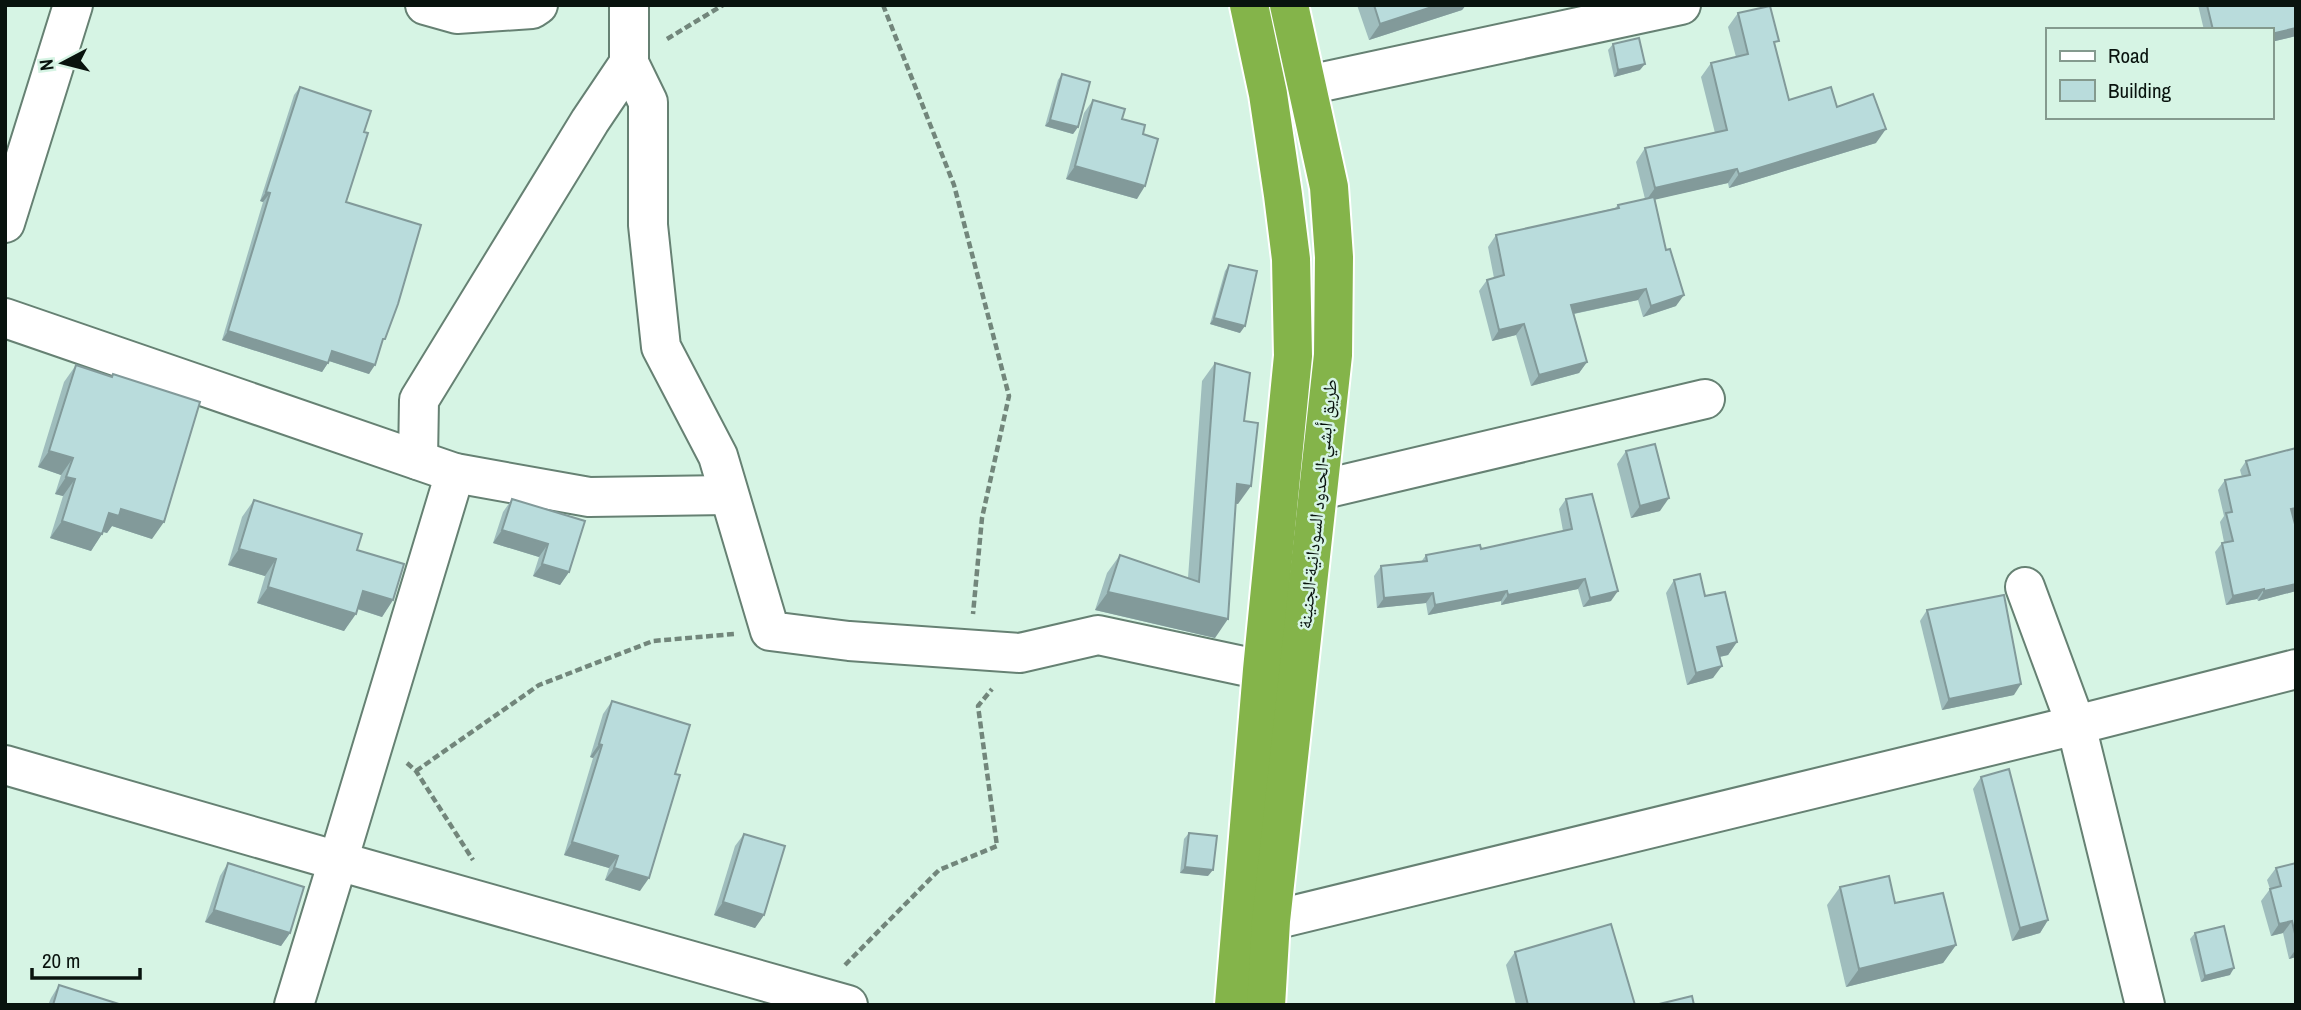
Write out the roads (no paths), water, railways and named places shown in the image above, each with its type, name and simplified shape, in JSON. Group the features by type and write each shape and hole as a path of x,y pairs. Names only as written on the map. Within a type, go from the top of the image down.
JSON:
{"highway":[{"path":"1234,1005 1256,924 1262,670 1293,356 1291,259 1268,94 1249,5"},
{"name":"طريق أبشي-الحدود السودانية-الجنينة","path":"1266,1005 1256,924 1320,490 1333,355 1334,257 1329,187 1289,5"},
{"path":"1268,94 1309,90"}],"street":[{"path":"5,223 73,5"},
{"path":"425,5 457,14 532,9 538,5"},
{"path":"629,5 629,62 648,102 648,225 661,347 718,456 770,631 849,641 1020,653 1098,635 1262,670"},
{"path":"1309,90 1681,5"},
{"path":"418,460 419,400 629,62"},
{"path":"5,318 455,472 589,497 729,495"},
{"path":"1320,490 1705,399"},
{"path":"294,1005 455,472"},
{"path":"2025,587 2076,725 2145,1005"},
{"path":"1256,924 2296,669"},
{"path":"5,765 831,1000"}]}
